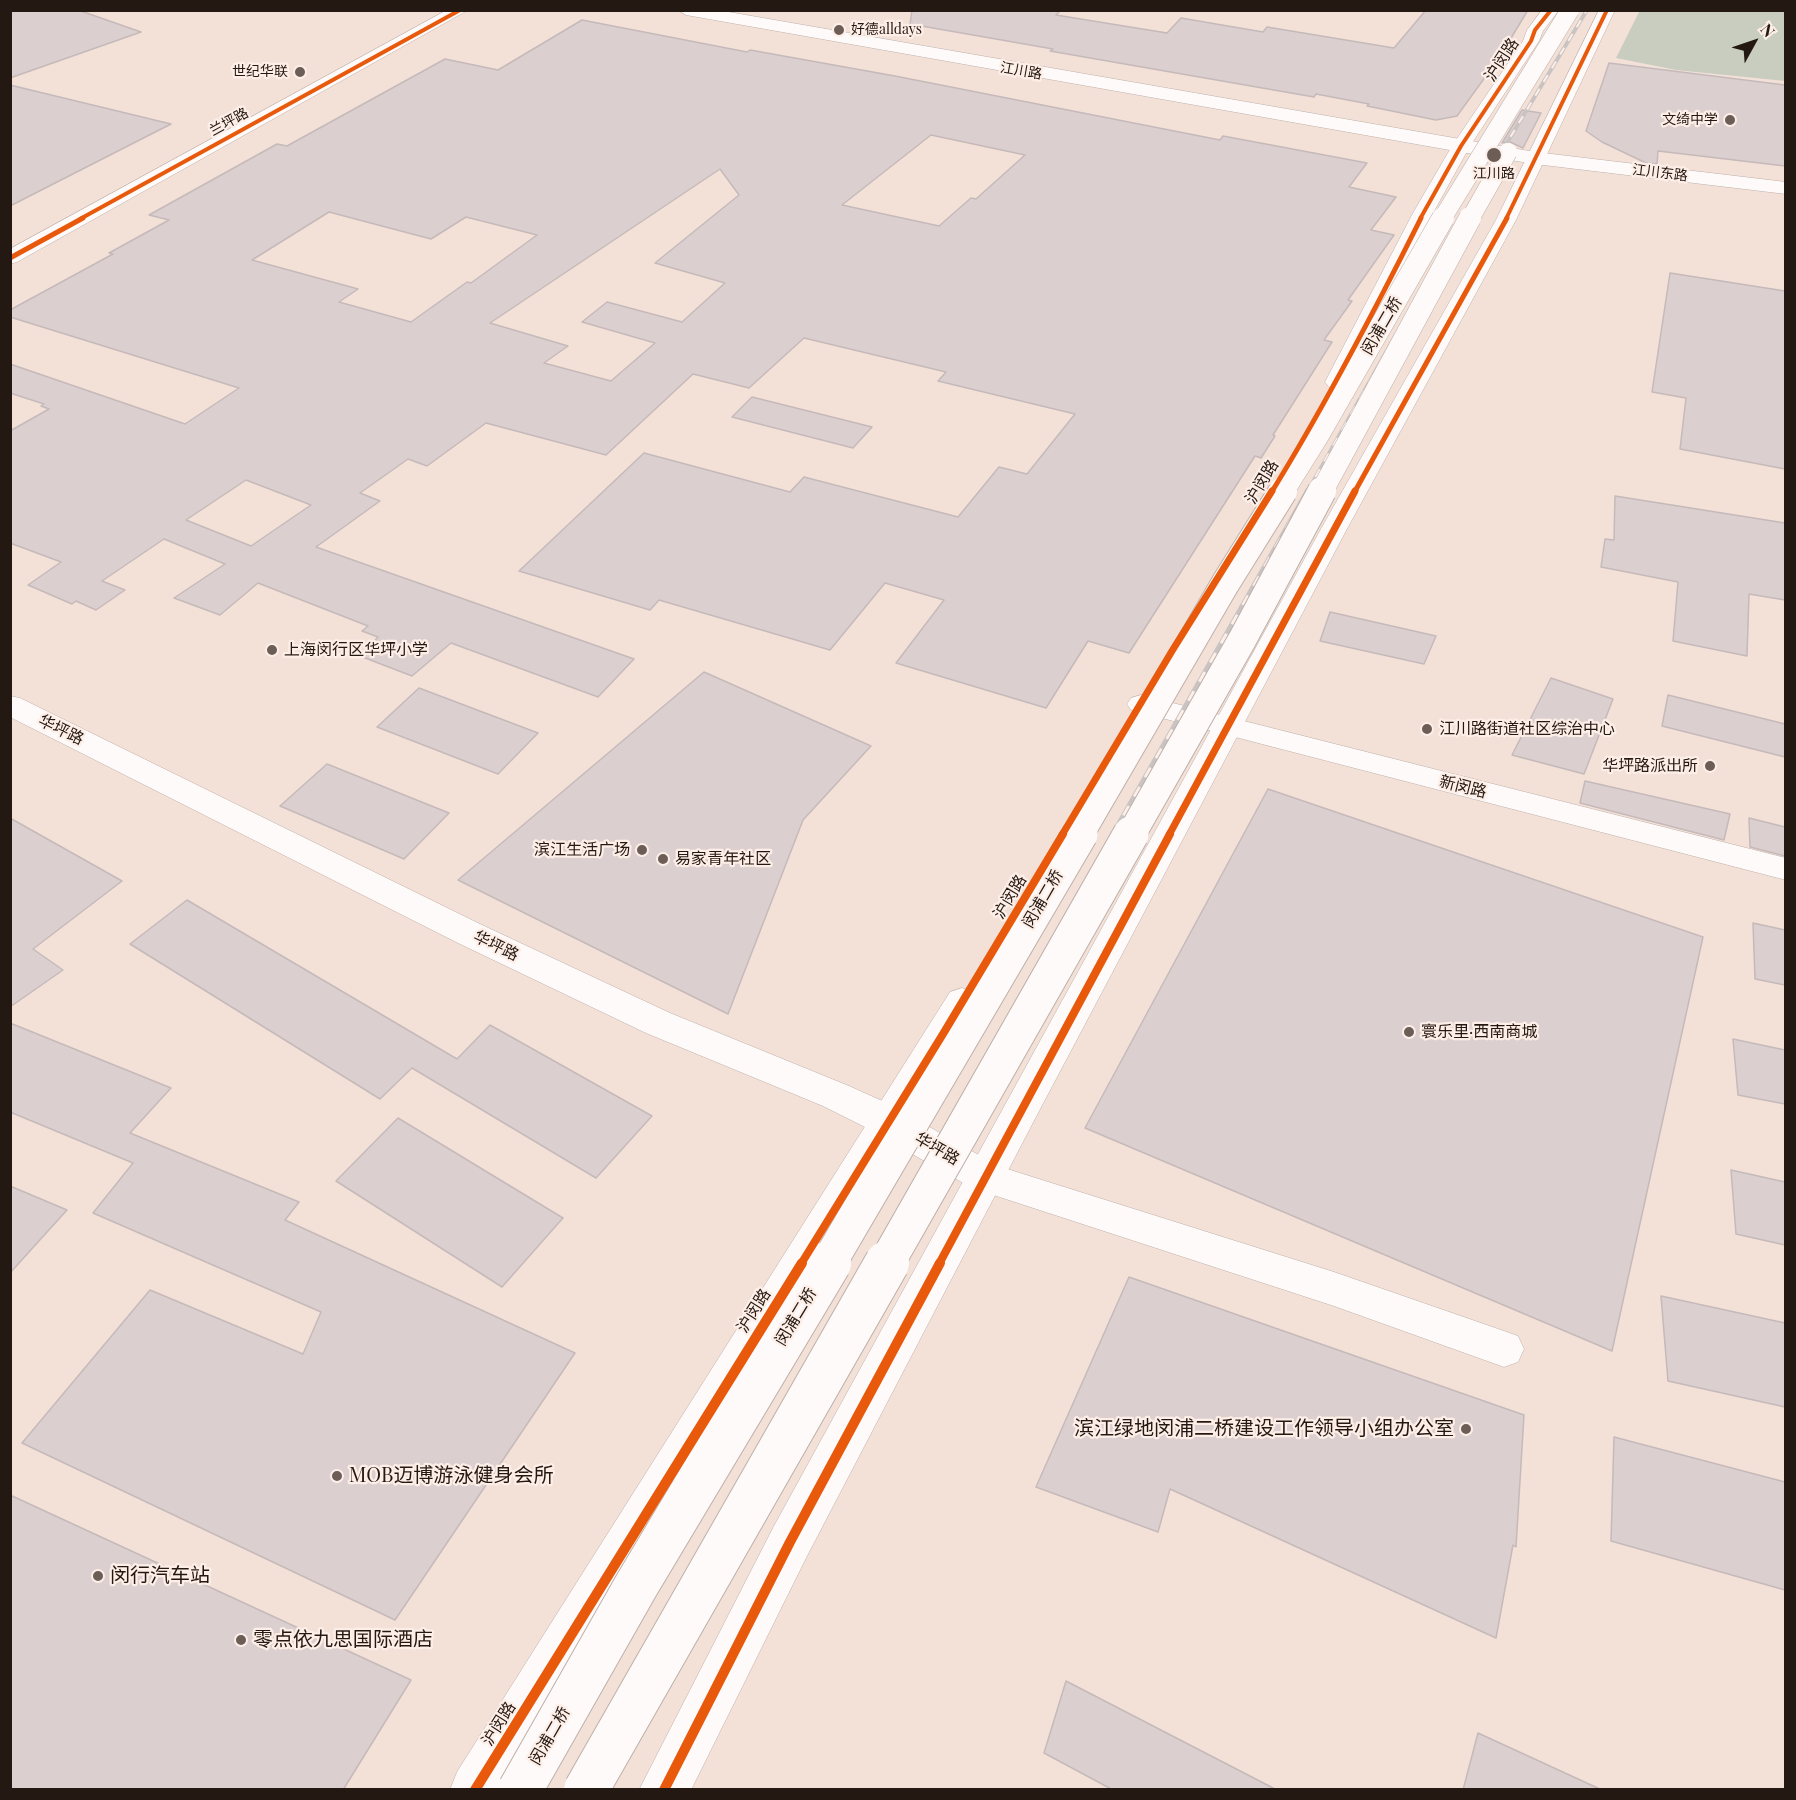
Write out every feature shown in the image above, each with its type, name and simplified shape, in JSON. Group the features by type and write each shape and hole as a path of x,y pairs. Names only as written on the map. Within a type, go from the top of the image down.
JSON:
{"main road":[{"name":"兰坪路","path":"10,258 460,10"},
{"name":"江川路","path":"686,10 1535,158"},
{"name":"沪闵路","path":"475,1790 889,1121 1172,651 1313,425 1356,347 1423,213 1461,146 1531,41 1535,30 1551,10"},
{"name":"闵浦二桥","path":"520,1790 636,1586 921,1108 1225,584 1317,437 1446,212 1570,10"},
{"name":"闵浦二桥","path":"586,1790 1242,640 1444,264 1539,98 1593,10"},
{"path":"664,1790 790,1542 1227,727 1506,220 1607,10"},
{"name":"江川东路","path":"1535,158 1785,188"},
{"name":"华坪路","path":"10,705 470,934 658,1023 836,1096 889,1121 986,1178"}],"street":[{"name":"新闵路","path":"1141,704 1785,868"},
{"path":"986,1178 1334,1289 1504,1349"}],"shaded area":[{"path":"1640,10 1785,11 1785,81 1676,70 1616,58"}],"building":[{"path":"10,10 78,10 141,32 10,78"},
{"path":"912,10 1061,10 1056,15 1167,33 1181,18 1263,32 1267,27 1394,48 1426,10 1528,10 1499,58 1457,116 1436,120 1316,94 1314,97 910,24"},
{"path":"582,20 747,52 750,50 895,76 1220,140 1223,136 1367,163 1349,187 1396,197 1371,230 1394,235 1348,300 1352,301 1324,340 1332,342 1273,435 1275,436 1261,458 1255,456 1129,653 1088,641 1046,708 896,663 944,600 885,583 830,650 659,600 650,610 519,571 644,453 790,492 804,477 958,517 999,467 1027,474 1075,414 938,381 946,372 804,338 749,388 693,374 606,455 486,423 427,466 408,459 360,493 380,501 316,547 634,659 598,697 451,643 412,676 360,656 378,637 362,631 368,626 258,583 220,615 174,598 225,564 164,539 102,581 125,590 96,610 76,601 72,604 28,585 61,562 10,543 10,431 49,409 41,406 44,404 10,393 10,364 185,424 239,388 10,317 10,310 113,254 109,253 169,220 149,215 277,144 287,146 445,59 498,70","holes":["931,135 1025,155 976,199 971,198 939,226 842,205","720,169 739,195 655,263 725,283 682,322 607,302 582,322 655,343 611,381 544,363 568,346 490,323","329,212 431,239 466,217 537,235 471,283 467,282 411,322 339,302 358,289 252,260","246,480 311,505 251,546 186,520"]},
{"path":"1609,63 1785,85 1785,166 1658,151 1657,164 1646,163 1602,142 1586,131"},
{"path":"10,85 171,124 10,206"},
{"path":"1522,110 1541,113 1523,148 1508,141 1502,143"},
{"path":"1670,273 1785,291 1785,469 1680,449 1686,398 1652,392"},
{"path":"752,397 872,427 853,448 732,417"},
{"path":"1615,496 1785,523 1785,600 1749,594 1747,656 1673,641 1678,582 1601,567 1605,539 1614,540"},
{"path":"1330,612 1436,636 1424,664 1320,641"},
{"name":"滨江生活广场","path":"704,672 871,746 803,820 728,1014 458,880"},
{"path":"1551,678 1613,699 1584,774 1512,755"},
{"path":"419,688 538,733 498,774 377,727"},
{"path":"1668,695 1785,724 1785,757 1662,726"},
{"path":"327,764 449,813 404,859 280,806"},
{"path":"1585,781 1730,814 1724,840 1580,803"},
{"name":"寰乐里·西南商城","path":"1268,789 1703,937 1612,1351 1085,1128"},
{"path":"10,818 122,881 33,949 63,970 10,1007"},
{"path":"1749,818 1785,827 1785,856 1750,847"},
{"path":"187,900 457,1059 490,1025 652,1116 596,1178 412,1068 380,1099 130,944"},
{"path":"1753,923 1785,930 1785,985 1755,979"},
{"path":"10,1023 171,1088 130,1133 299,1202 285,1220 575,1353 395,1620 22,1443 150,1290 303,1354 321,1312 93,1213 133,1163 10,1112"},
{"path":"1733,1039 1785,1050 1785,1104 1738,1095"},
{"path":"398,1118 563,1218 502,1287 336,1181"},
{"path":"1731,1170 1785,1182 1785,1245 1736,1234"},
{"path":"10,1186 67,1210 10,1273"},
{"path":"1129,1277 1524,1415 1516,1547 1513,1545 1496,1638 1170,1489 1158,1532 1036,1487"},
{"path":"1661,1296 1785,1323 1785,1407 1668,1381"},
{"path":"1614,1437 1785,1482 1785,1590 1611,1541"},
{"name":"闵行汽车站","path":"10,1495 411,1680 343,1790 10,1790"},
{"path":"1066,1681 1277,1790 1113,1790 1044,1753"},
{"path":"1478,1733 1602,1790 1463,1790"}],"railway":[{"path":"1449,219 1576,10"},
{"path":"1461,219 1587,10"},
{"path":"1290,493 1450,218"},
{"path":"1307,493 1462,218"},
{"path":"1091,835 1291,491"},
{"path":"1113,835 1308,491"},
{"path":"843,1264 1092,834"},
{"path":"869,1264 1114,834"},
{"path":"538,1790 844,1263"},
{"path":"570,1790 870,1263"}],"cycle path":[{"path":"10,258 460,10"},
{"path":"475,1790 943,1034 1172,651 1313,425 1356,347 1423,213 1461,146 1531,41 1535,30 1551,10"},
{"path":"664,1790 790,1542 1025,1103 1335,527 1506,220 1607,10"}],"place":[{"name":"好德alldays","path":"839,30"},
{"name":"世纪华联","path":"300,72"},
{"name":"文绮中学","path":"1730,120"},
{"name":"江川路","path":"1494,155"},
{"name":"上海闵行区华坪小学","path":"272,650"},
{"name":"江川路街道社区综治中心","path":"1427,729"},
{"name":"华坪路派出所","path":"1710,766"},
{"name":"滨江生活广场","path":"642,850"},
{"name":"易家青年社区","path":"663,859"},
{"name":"寰乐里·西南商城","path":"1409,1032"},
{"name":"滨江绿地闵浦二桥建设工作领导小组办公室","path":"1466,1429"},
{"name":"MOB迈博游泳健身会所","path":"337,1476"},
{"name":"闵行汽车站","path":"98,1576"},
{"name":"零点依九思国际酒店","path":"241,1640"}]}
